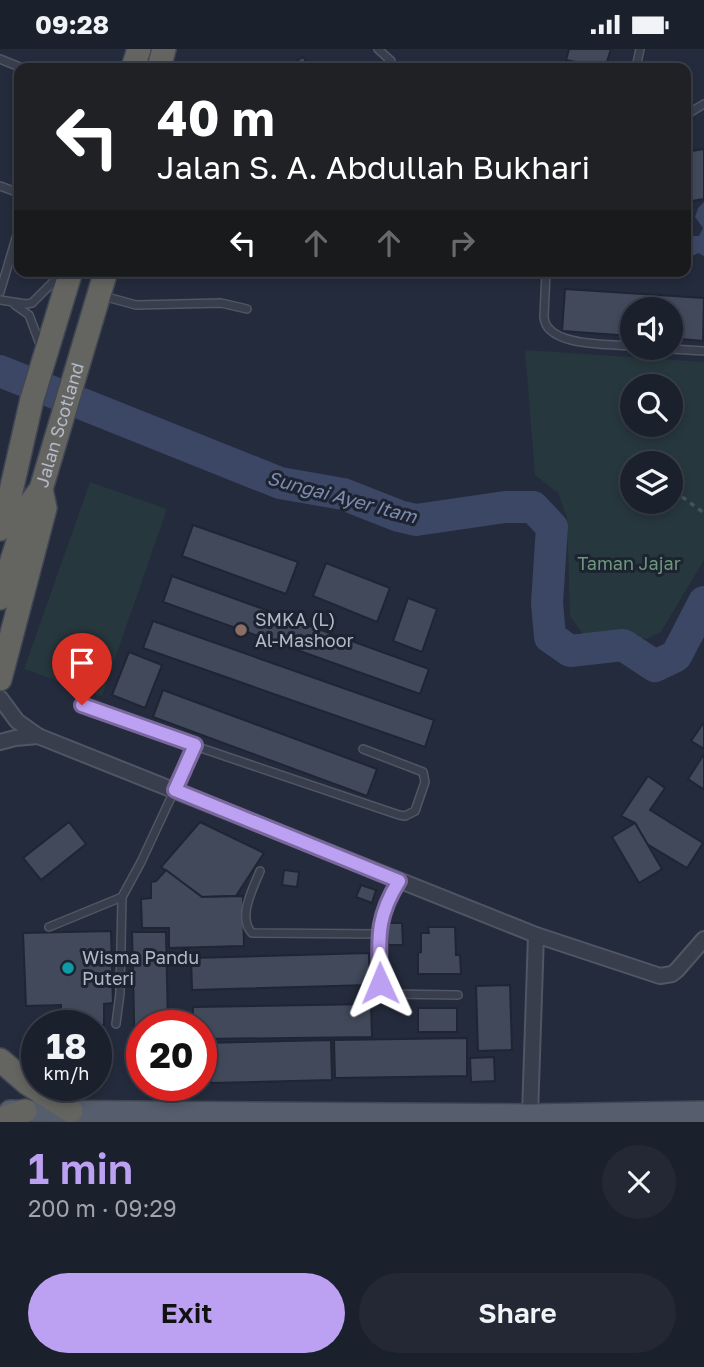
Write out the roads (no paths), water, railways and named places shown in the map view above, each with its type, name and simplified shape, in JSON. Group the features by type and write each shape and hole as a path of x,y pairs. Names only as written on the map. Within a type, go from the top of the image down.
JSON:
{"highway":[{"name":"Jalan Scotland","path":"0,529 32,399 69,277"},
{"name":"Jalan Scotland","path":"4,587 30,504 41,489 104,277"},
{"path":"0,475 32,399"},
{"path":"0,679 45,508 41,489"},
{"path":"0,1060 27,1083 71,1111"},
{"path":"0,1119 25,1111"}],"main road":[{"path":"0,1111 530,1115 704,1112"}],"street":[{"path":"0,698 17,721 38,736 536,935 660,977 677,970 704,939"},
{"path":"0,742 38,736"},
{"path":"530,1115 536,935"}],"lane":[{"path":"378,49 391,61"},
{"path":"0,292 14,245"},
{"path":"0,300 32,303 57,277"},
{"path":"546,277 544,323 551,333 581,342 620,345"},
{"path":"100,295 136,306 221,303 247,309"},
{"path":"12,303 29,315 43,360"},
{"path":"683,350 704,351"},
{"path":"82,705 399,815 405,816 415,811 425,782 423,772 363,749"},
{"path":"116,1024 120,1001 122,897 195,745"},
{"path":"260,871 247,906 247,925 252,933 379,935"},
{"path":"399,881 388,898 380,919 380,983 385,992 458,995"},
{"path":"49,927 122,897"}],"water":[{"path":"704,202 704,256 698,253 691,256 691,236 699,236 703,228 695,217"}],"waterway":[{"name":"Sungai Ayer Itam","path":"0,371 280,483 343,494 399,516 416,520 505,507 533,507 552,527 547,603 550,637 570,651 623,645 655,666 676,656 704,602"}],"place":[{"name":"SMKA (L) Al-Mashoor","path":"241,630"},
{"name":"Wisma Pandu Puteri","path":"68,968"}],"park label":[{"name":"Taman Jajar","path":"629,564"}]}
